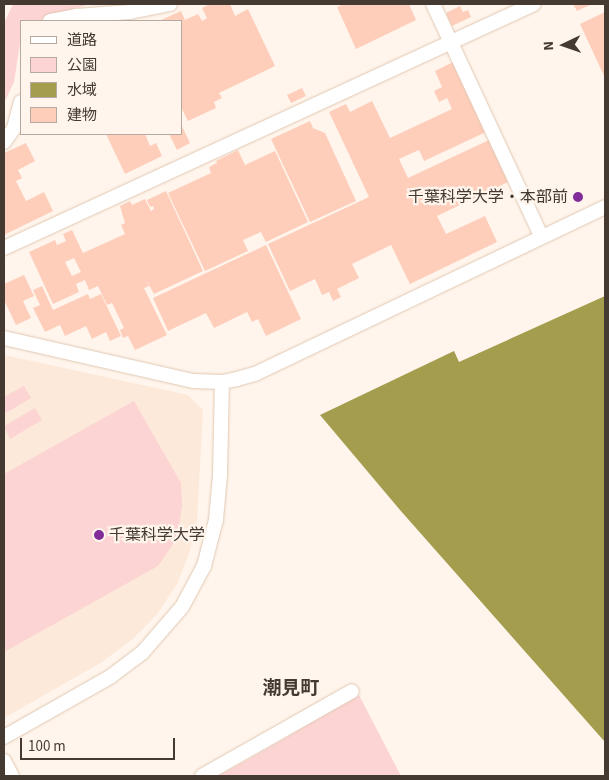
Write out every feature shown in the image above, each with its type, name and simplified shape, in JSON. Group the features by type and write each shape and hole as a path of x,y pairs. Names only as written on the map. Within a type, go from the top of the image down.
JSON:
{"street":[{"path":"55,20 76,16 130,12 170,4"},
{"path":"433,4 542,236"},
{"path":"4,248 534,4"},
{"path":"4,142 14,128 20,106"},
{"path":"4,338 194,381 222,382 255,374 605,207"},
{"path":"4,737 110,677 142,653 182,607 204,566 216,520 220,475 222,382"},
{"path":"202,776 352,691"},
{"path":"4,761 12,776"}],"shaded area":[{"name":"千葉科学大学","path":"4,355 188,395 203,410 197,520 190,551 177,584 157,614 134,638 102,662 4,718"}],"green space":[{"path":"13,4 90,4 56,14 44,20 20,20 20,43 14,82 4,103 4,23"},
{"path":"24,386 31,398 4,414 4,397"},
{"path":"134,401 181,483 182,505 179,526 173,544 158,566 4,652 4,474"},
{"path":"35,408 42,420 10,439 4,426"},
{"path":"359,695 401,776 218,776 251,758"}],"water":[{"path":"605,296 605,742 400,510 320,415 454,351 459,362"}],"building":[{"path":"210,4 230,4 235,16 248,9 275,66 219,93 222,98 214,102 216,108 188,121 182,109 182,20 161,20 181,11 185,20 198,14 202,21 207,18 202,8"},
{"path":"344,4 409,4 416,20 356,49 337,7"},
{"path":"573,4 589,4 590,5 577,11"},
{"path":"460,6 463,12 468,10 471,17 452,26 446,13"},
{"path":"605,12 605,78 580,24"},
{"path":"453,62 486,132 424,161 419,150 399,159 408,178 489,140 508,182 437,216 446,234 485,216 497,242 410,284 391,245 352,264 359,278 337,289 341,297 333,301 329,292 322,295 315,279 290,291 268,244 369,197 329,112 346,104 350,112 372,101 390,138 452,109 447,98 439,102 434,91 442,87 435,71"},
{"path":"302,88 306,96 291,103 287,95"},
{"path":"310,121 313,128 325,133 356,201 310,222 271,139"},
{"path":"182,126 190,143 177,150 170,135 182,135"},
{"path":"106,135 145,135 150,146 156,143 162,156 125,174"},
{"path":"26,143 35,161 18,170 22,178 16,181 26,201 44,192 53,211 4,235 4,153"},
{"path":"238,150 245,165 275,151 308,222 266,242 261,232 243,240 248,251 205,271 168,193 211,173 209,167 217,163 216,161"},
{"path":"166,191 203,271 154,294 145,278 149,286 144,288 167,335 135,350 128,336 123,338 120,330 124,328 112,303 107,305 98,286 89,290 85,280 76,284 79,292 53,304 29,252 55,240 57,245 66,241 63,234 72,230 83,253 125,234 121,225 125,223 120,206 130,201 132,205 145,199 151,211 154,209 153,206 150,207 147,200","holes":["74,258 81,272 72,276 65,262"]},
{"path":"266,245 301,319 266,336 258,319 252,322 247,312 214,328 206,313 168,331 153,298"},
{"path":"24,275 34,296 23,301 31,318 16,325 4,300 4,284"},
{"path":"42,286 53,310 88,294 90,299 101,294 121,336 110,341 106,332 92,339 86,326 65,336 60,325 45,332 33,308 40,305 33,290"}],"place":[{"name":"千葉科学大学・本部前","path":"578,197"},
{"name":"千葉科学大学","path":"99,535"}],"district":[{"name":"潮見町","path":"291,689"}]}
